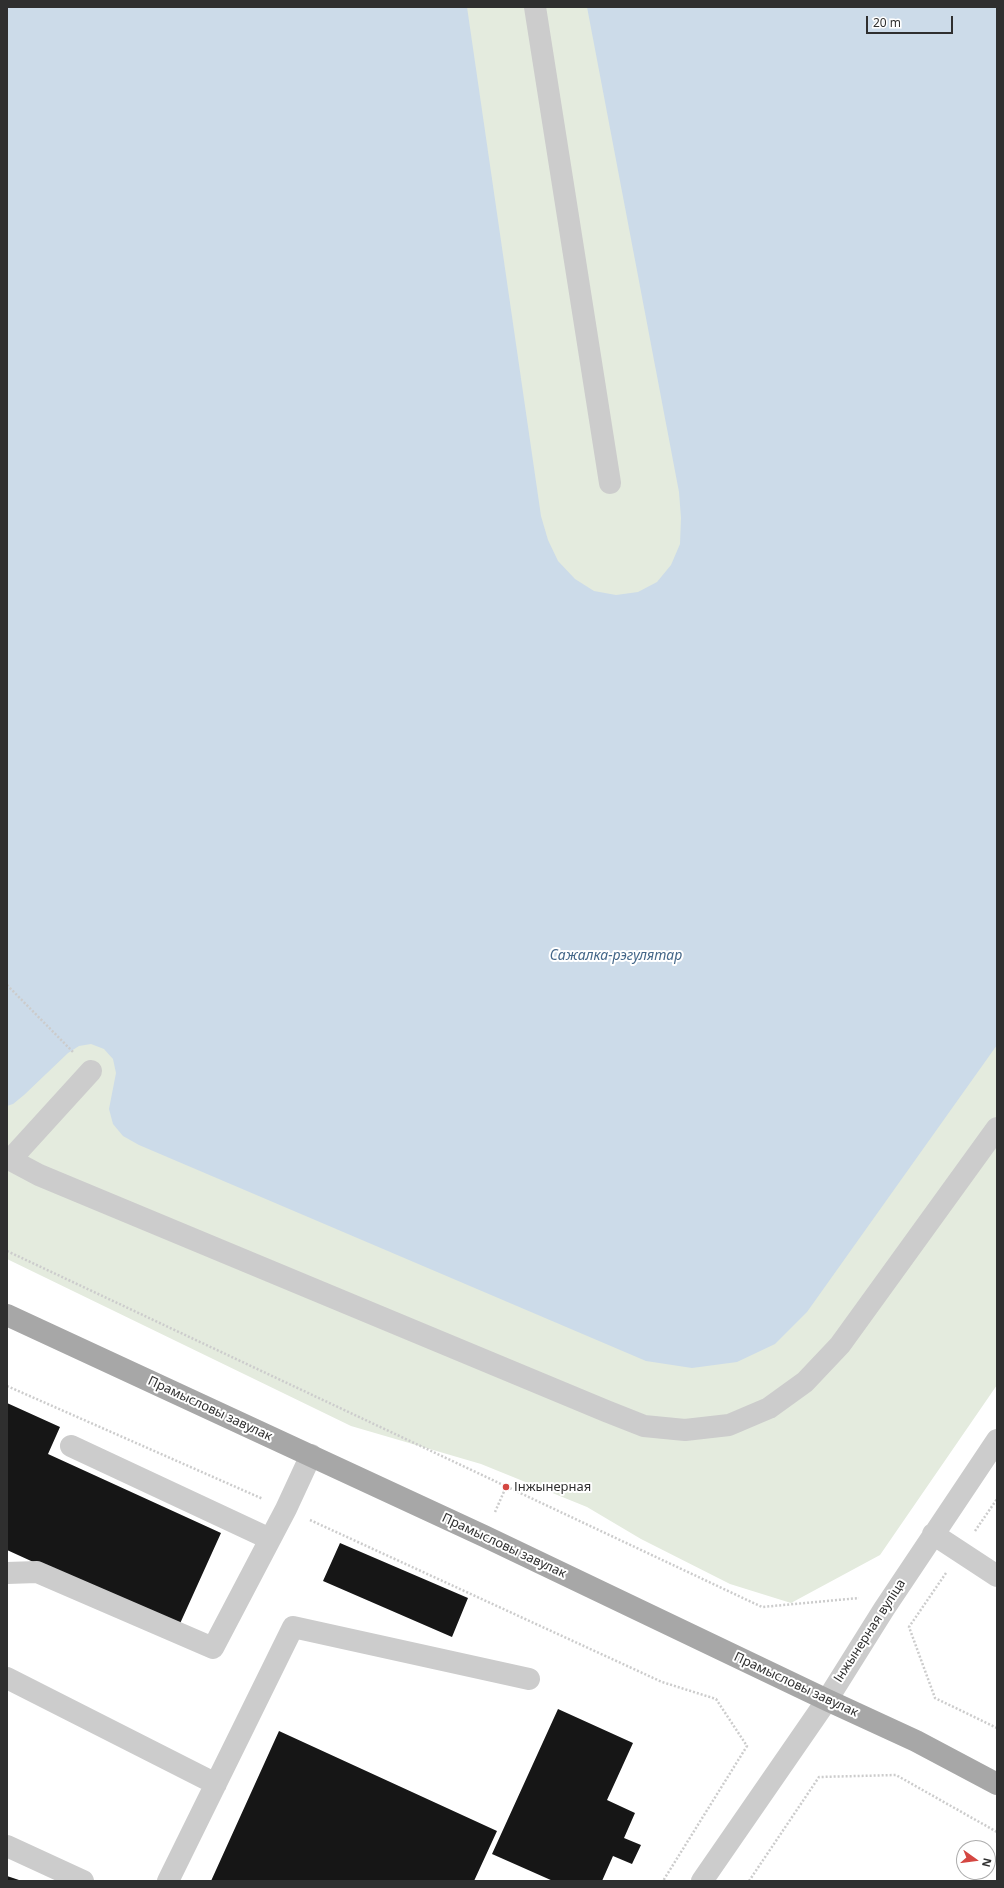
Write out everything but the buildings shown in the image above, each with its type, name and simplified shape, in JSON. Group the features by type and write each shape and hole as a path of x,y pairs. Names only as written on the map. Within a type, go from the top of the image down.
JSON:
{"main road":[{"name":"Прамысловы завулак","path":"7,1315 311,1455 826,1700 916,1741 997,1784"}],"street":[{"path":"535,7 610,483"},
{"path":"91,1071 8,1159 54,1181 606,1411 644,1426 685,1430 729,1425 769,1408 805,1382 840,1345 997,1128"},
{"name":"Інжынерная вуліца","path":"702,1881 826,1700 933,1534 997,1440"},
{"path":"71,1446 270,1539"},
{"path":"7,1573 37,1572 213,1648 286,1509 311,1455"},
{"path":"933,1534 997,1576"},
{"path":"168,1881 293,1626 529,1679"},
{"path":"7,1678 216,1784"},
{"path":"7,1846 83,1881"}],"path":[{"path":"7,985 91,1071"},
{"path":"7,1251 762,1607 862,1598"},
{"path":"7,1386 372,1547 662,1682 716,1699 746,1746 663,1881"},
{"path":"997,1499 910,1626 935,1698 997,1728"},
{"path":"750,1881 819,1777 896,1775 997,1832"}],"shaded area":[{"name":"Сажалка-рэгулятар","path":"7,7 997,7 997,1385 880,1555 791,1603 730,1584 641,1539 587,1507 481,1464 351,1426 7,1259"}],"water":[{"name":"Сажалка-рэгулятар","path":"7,7 467,7 541,516 548,540 558,561 575,579 594,591 616,595 638,592 657,582 671,565 680,544 681,518 679,492 587,7 997,7 997,1045 807,1312 775,1344 737,1362 692,1368 646,1361 139,1145 123,1136 113,1124 109,1109 116,1073 113,1059 104,1049 91,1044 79,1046 68,1053 24,1095 13,1104 7,1106"}],"place":[{"name":"Інжынерная","path":"506,1487"}]}
